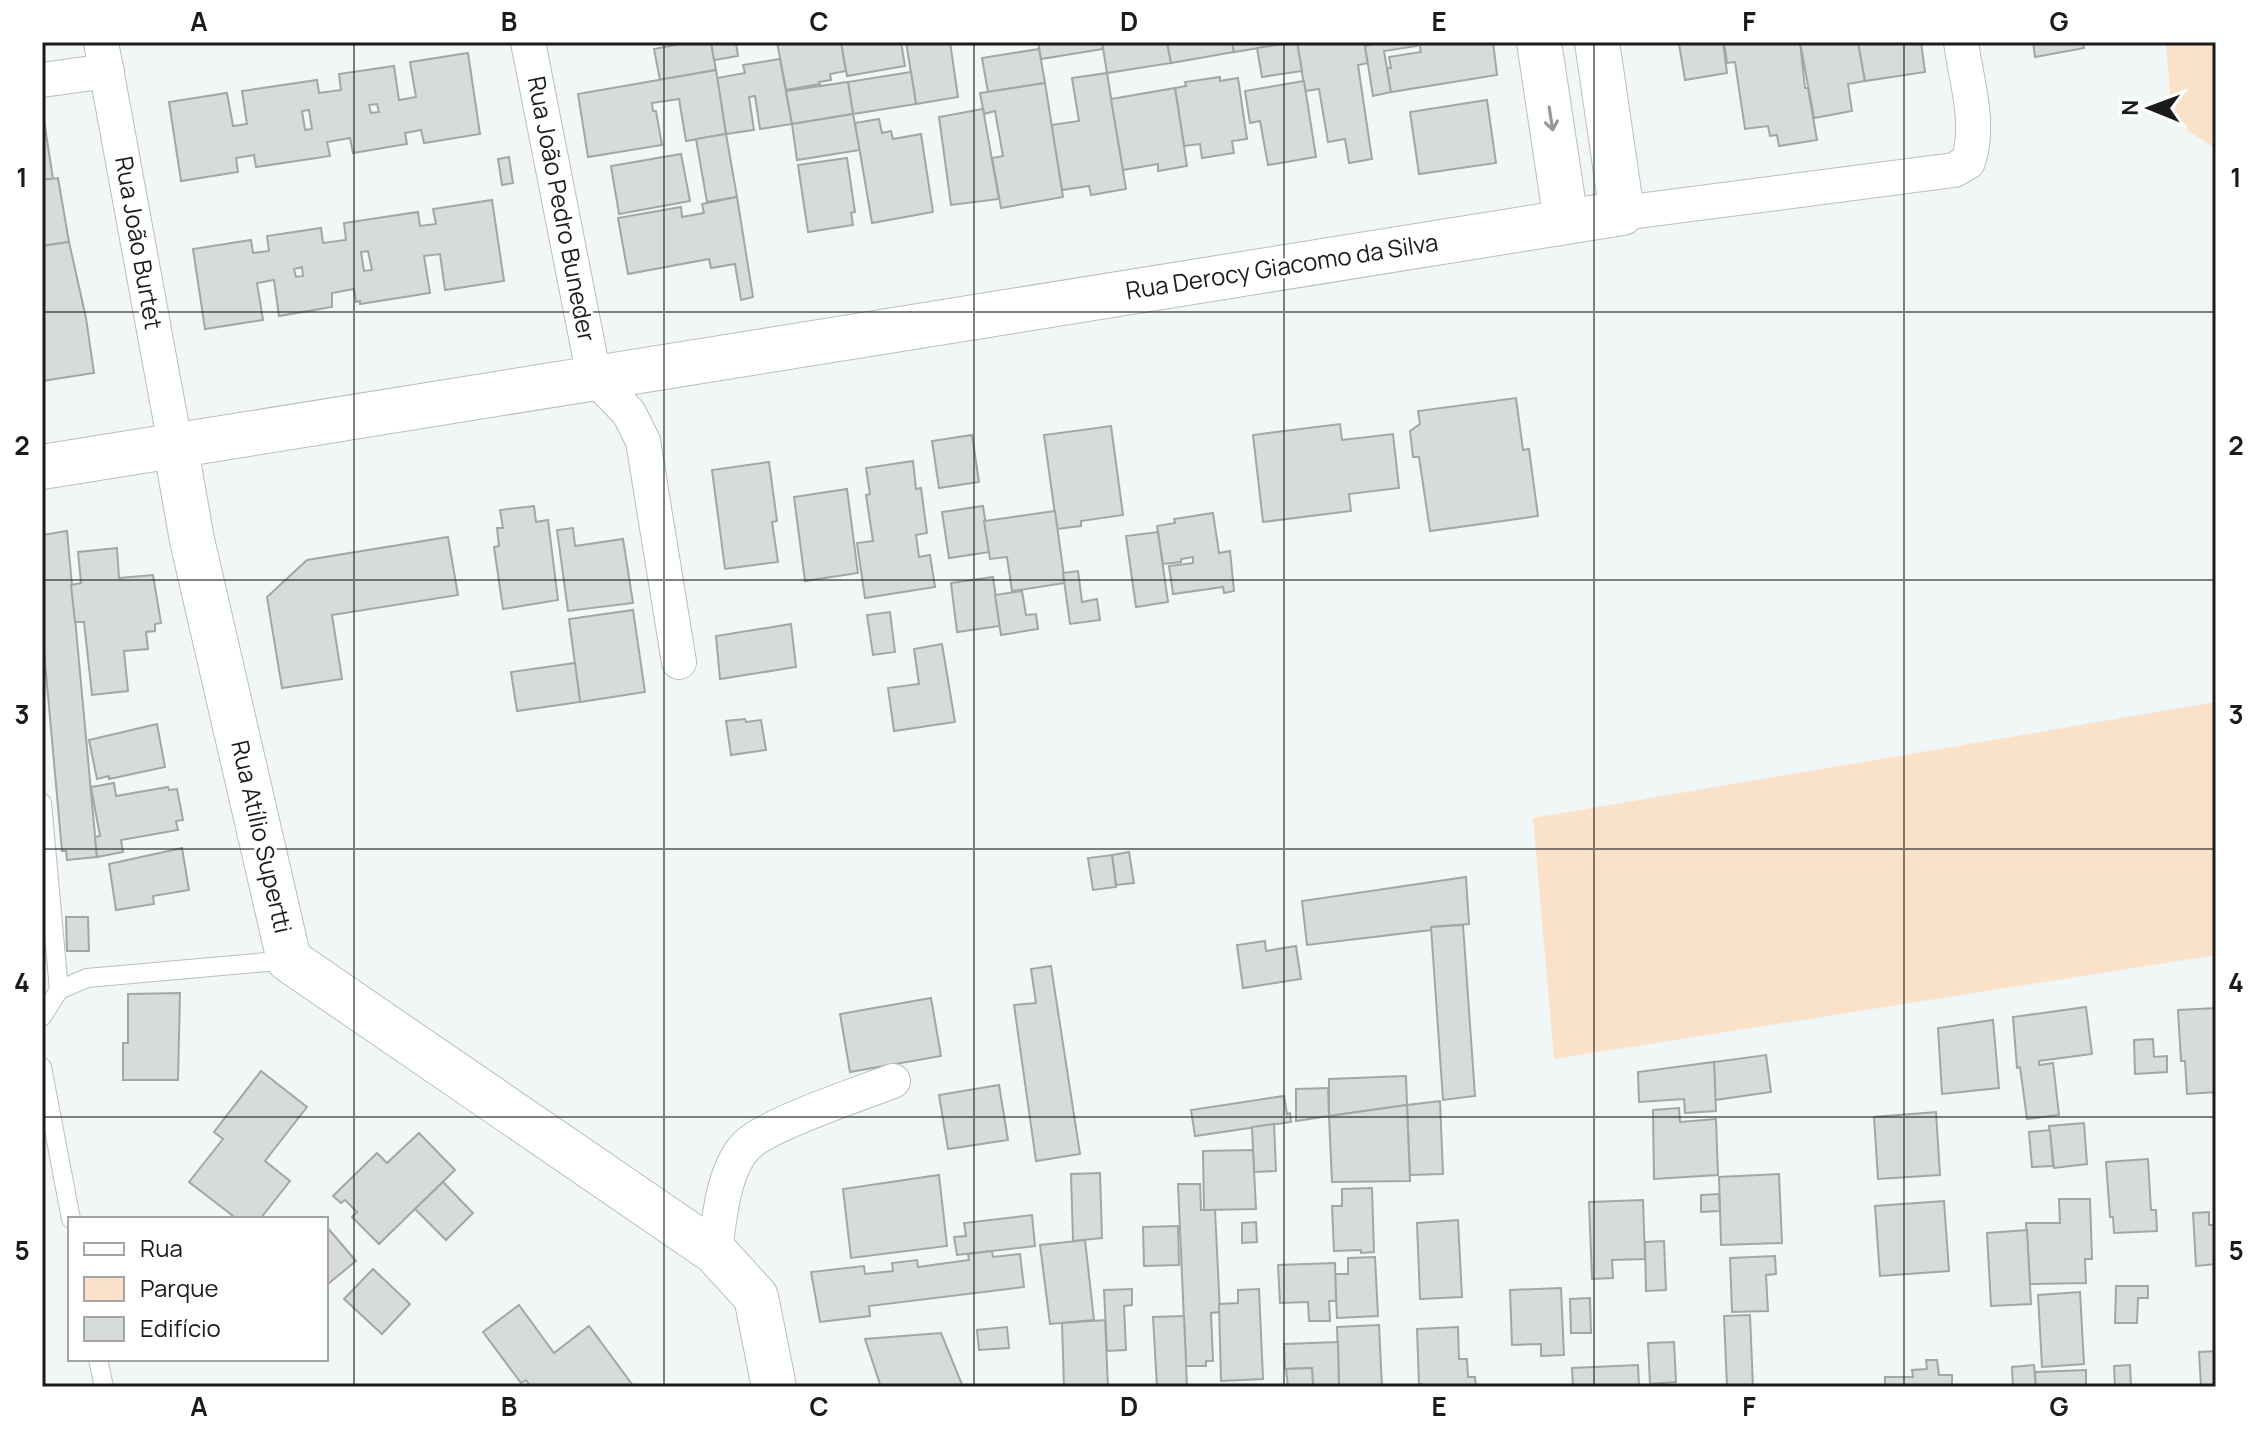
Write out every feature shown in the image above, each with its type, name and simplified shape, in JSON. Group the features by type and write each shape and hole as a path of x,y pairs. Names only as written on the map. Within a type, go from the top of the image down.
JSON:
{"street":[{"name":"Rua João Pedro Buneder","path":"528,42 594,377"},
{"path":"1539,42 1566,221"},
{"path":"1597,42 1622,213"},
{"name":"Rua Derocy Giacomo da Silva","path":"594,377 1566,221 1954,170 1968,162 1974,146 1961,42"},
{"path":"42,80 104,56"},
{"name":"Rua João Burtet","path":"104,56 175,444"},
{"path":"42,467 594,377 629,413 643,441 679,662"},
{"name":"Rua Atílio Supertti","path":"175,444 192,540 289,960 715,1252 756,1297 774,1387"},
{"path":"715,1252 728,1178 746,1145 774,1128 893,1081"}],"lane":[{"path":"42,803 48,930 59,990"},
{"path":"42,1017 59,990 87,978 289,960"},
{"path":"42,1067 71,1217"},
{"path":"98,1361 104,1387"}],"green space":[{"path":"2166,42 2216,42 2216,149 2172,120"},
{"path":"2216,702 2216,955 1554,1059 1533,818"}],"building":[{"path":"681,42 711,42 716,70 660,80 654,49"},
{"path":"711,42 736,42 738,56 714,60"},
{"path":"777,42 841,42 846,71 830,74 831,80 820,84 786,90"},
{"path":"841,42 901,42 905,66 847,76"},
{"path":"906,42 950,42 958,97 916,104"},
{"path":"1038,42 1102,42 1103,49 1041,59"},
{"path":"1102,42 1167,42 1171,63 1107,73"},
{"path":"1167,42 1232,42 1234,52 1171,63"},
{"path":"1232,42 1297,42 1234,52"},
{"path":"1297,42 1364,42 1368,63 1358,65 1372,159 1349,163 1345,139 1328,142 1319,89 1305,91"},
{"path":"1297,42 1302,71 1262,77 1257,48"},
{"path":"1383,42 1417,42 1417,46 1384,51 1391,92 1373,96 1365,46"},
{"path":"1419,42 1493,42 1497,75 1391,92 1387,68 1391,68 1389,57 1421,52"},
{"path":"1723,42 1727,73 1685,80 1679,44"},
{"path":"1724,42 1800,42 1805,88 1808,88 1817,140 1779,146 1777,135 1770,136 1768,126 1745,129 1735,62 1727,63"},
{"path":"1800,42 1858,42 1865,81 1848,84 1852,111 1814,118"},
{"path":"1858,42 1921,42 1925,72 1865,81"},
{"path":"2033,42 2083,42 2084,48 2035,57"},
{"path":"1039,49 1045,83 988,92 982,58"},
{"path":"468,53 480,134 424,143 421,130 405,133 407,144 353,153 350,138 327,142 330,156 256,167 254,155 236,158 238,172 181,181 169,102 227,93 233,126 247,124 242,91 317,80 319,93 341,90 339,74 394,66 399,100 416,97 410,62","holes":["377,104 379,112 371,113 369,105","309,110 312,129 305,130 302,111"]},
{"path":"780,59 792,124 760,129 755,96 749,97 754,130 726,134 717,78 745,73 743,65"},
{"path":"716,70 726,134 686,141 679,99 652,103 662,145 588,157 578,94"},
{"path":"911,72 916,104 853,114 848,82"},
{"path":"1107,73 1126,189 1091,195 1089,186 1062,190 1051,125 1079,121 1072,78"},
{"path":"1220,77 1220,81 1238,78 1247,139 1232,141 1234,153 1202,158 1200,144 1184,146 1175,88 1186,86 1185,82"},
{"path":"1304,81 1316,157 1268,165 1260,121 1250,123 1245,91"},
{"path":"848,82 853,114 792,124 786,91"},
{"path":"1045,83 1063,197 1001,208 992,158 1003,156 995,111 984,114 980,93"},
{"path":"1175,88 1187,166 1158,171 1158,164 1123,170 1111,99"},
{"path":"1487,100 1496,163 1419,174 1410,112"},
{"path":"983,109 999,199 951,205 939,117"},
{"path":"853,114 860,150 797,160 792,124"},
{"path":"879,119 882,133 891,131 893,139 921,134 933,212 872,223 855,123"},
{"path":"44,120 53,179 42,180"},
{"path":"726,134 737,197 707,202 696,139"},
{"path":"681,154 690,201 619,214 611,166"},
{"path":"509,157 513,183 502,185 498,159"},
{"path":"847,158 855,212 851,213 853,225 808,232 798,165"},
{"path":"58,178 69,242 42,246 42,180"},
{"path":"737,197 753,297 741,300 735,264 711,268 709,259 628,274 618,218 681,207 682,217 704,213 702,204"},
{"path":"492,200 504,281 445,290 440,254 424,256 430,293 360,304 360,301 356,302 354,289 332,293 332,307 279,316 274,280 257,283 263,320 205,329 193,249 251,240 253,253 269,251 267,236 321,228 323,243 346,240 344,223 418,212 420,226 436,224 433,209","holes":["368,251 372,270 364,271 361,252","302,267 303,276 296,277 294,269"]},
{"path":"69,242 86,318 94,373 42,381 42,246"},
{"path":"1516,398 1523,450 1529,449 1538,516 1430,531 1419,457 1413,457 1410,431 1420,424 1418,411"},
{"path":"1340,424 1342,440 1393,434 1399,488 1349,494 1351,511 1263,522 1253,435"},
{"path":"1111,426 1123,515 1081,521 1081,526 1057,529 1044,435"},
{"path":"972,435 979,482 939,488 932,441"},
{"path":"913,461 916,489 921,488 927,533 916,535 919,557 930,555 935,587 865,598 857,543 873,541 866,495 870,494 866,468"},
{"path":"769,462 777,521 772,522 778,562 725,569 712,470"},
{"path":"847,489 858,573 805,581 794,497"},
{"path":"534,506 536,522 548,520 558,600 503,609 494,547 499,546 497,528 503,528 500,510"},
{"path":"983,506 990,552 949,558 942,512"},
{"path":"1055,511 1065,583 1012,591 1007,557 990,559 984,521"},
{"path":"1213,513 1219,553 1230,551 1234,591 1224,593 1223,587 1173,594 1169,566 1193,563 1193,557 1163,564 1157,526 1175,523 1174,519"},
{"path":"573,528 575,546 623,539 633,603 568,611 557,530"},
{"path":"67,531 97,857 67,860 66,851 62,851 42,629 42,535"},
{"path":"1158,532 1168,602 1136,607 1126,536"},
{"path":"448,537 458,595 332,615 342,679 282,688 267,597 307,560"},
{"path":"117,548 119,578 153,575 161,623 155,624 155,631 146,632 148,649 124,651 128,691 92,695 84,622 75,622 71,585 81,583 78,552"},
{"path":"1078,571 1082,602 1097,599 1100,620 1070,624 1063,573"},
{"path":"993,577 1000,626 957,632 951,583"},
{"path":"1022,591 1026,615 1036,614 1038,629 1001,635 995,595"},
{"path":"633,610 645,692 580,702 569,619"},
{"path":"890,612 895,652 873,655 867,615"},
{"path":"791,624 796,667 720,679 716,636"},
{"path":"942,644 955,722 894,731 888,688 919,684 914,649"},
{"path":"575,663 580,702 517,711 511,672"},
{"path":"745,719 746,722 761,720 766,750 731,755 726,721"},
{"path":"157,724 165,767 97,779 89,740"},
{"path":"114,783 116,796 168,787 169,790 177,789 183,820 176,821 178,830 121,840 123,852 97,857 95,837 100,836 91,787"},
{"path":"182,848 189,890 153,896 154,904 116,910 109,864"},
{"path":"1129,852 1134,883 1116,885 1112,855"},
{"path":"1112,855 1116,887 1093,890 1088,858"},
{"path":"1466,877 1469,924 1307,945 1302,901"},
{"path":"66,917 88,917 89,951 67,951"},
{"path":"1463,925 1475,1096 1443,1100 1431,927"},
{"path":"1265,941 1266,951 1296,946 1301,979 1243,988 1237,945"},
{"path":"1051,966 1080,1154 1036,1161 1014,1005 1036,1003 1031,969"},
{"path":"180,993 178,1080 123,1080 123,1043 128,1043 128,994"},
{"path":"931,998 941,1056 850,1072 840,1014"},
{"path":"2086,1007 2092,1054 2039,1061 2039,1065 2053,1063 2059,1115 2027,1119 2020,1067 2017,1068 2013,1017"},
{"path":"2216,1008 2216,1092 2187,1094 2185,1061 2181,1061 2178,1010"},
{"path":"1993,1020 1999,1088 1942,1094 1938,1028"},
{"path":"2153,1039 2154,1057 2167,1056 2167,1072 2135,1074 2134,1040"},
{"path":"1766,1055 1771,1092 1715,1100 1714,1062"},
{"path":"1714,1062 1716,1111 1685,1113 1684,1099 1639,1102 1638,1072"},
{"path":"261,1071 307,1107 265,1161 290,1181 262,1217 234,1217 189,1182 223,1139 214,1132"},
{"path":"1406,1076 1407,1105 1329,1116 1329,1079"},
{"path":"999,1085 1008,1140 948,1149 939,1095"},
{"path":"1328,1088 1329,1116 1296,1121 1296,1089"},
{"path":"1284,1096 1291,1122 1195,1136 1191,1110"},
{"path":"1440,1101 1443,1174 1410,1175 1407,1105"},
{"path":"1407,1105 1410,1181 1332,1182 1329,1116"},
{"path":"1679,1108 1680,1122 1716,1119 1718,1175 1654,1179 1653,1110"},
{"path":"1936,1112 1940,1175 1878,1179 1874,1117"},
{"path":"2084,1123 2087,1164 2054,1168 2049,1126"},
{"path":"1274,1124 1276,1171 1254,1172 1252,1127"},
{"path":"2050,1130 2053,1166 2032,1167 2029,1132"},
{"path":"419,1133 455,1170 379,1244 352,1217 357,1212 345,1200 341,1203 333,1196 377,1153 387,1163"},
{"path":"1253,1150 1256,1209 1204,1210 1203,1151"},
{"path":"2148,1159 2151,1210 2156,1210 2157,1231 2114,1233 2106,1162"},
{"path":"1100,1173 1102,1238 1073,1241 1071,1174"},
{"path":"1779,1174 1782,1243 1721,1245 1719,1177"},
{"path":"939,1175 947,1246 851,1258 843,1189"},
{"path":"443,1182 473,1213 446,1240 415,1209"},
{"path":"1178,1184 1200,1184 1201,1210 1215,1210 1220,1312 1211,1313 1213,1361 1206,1361 1206,1366 1186,1366"},
{"path":"1372,1188 1374,1252 1334,1251 1332,1206 1342,1206 1342,1189"},
{"path":"1719,1194 1720,1211 1701,1212 1701,1195"},
{"path":"2059,1199 2090,1199 2092,1259 2085,1259 2086,1283 2030,1284 2026,1223 2060,1223"},
{"path":"1643,1200 1645,1259 1612,1260 1613,1278 1592,1279 1589,1202"},
{"path":"1944,1201 1949,1271 1880,1276 1875,1206"},
{"path":"2209,1212 2209,1225 2216,1225 2216,1264 2196,1266 2193,1213"},
{"path":"1032,1215 1035,1246 957,1255 954,1237 966,1236 964,1223"},
{"path":"1458,1220 1462,1297 1420,1299 1417,1223"},
{"path":"1256,1222 1257,1242 1242,1243 1242,1223"},
{"path":"1178,1226 1179,1265 1144,1266 1143,1227"},
{"path":"328,1228 356,1261 328,1284"},
{"path":"2027,1230 2031,1304 1991,1306 1987,1233"},
{"path":"1085,1240 1094,1320 1050,1324 1040,1245"},
{"path":"1664,1241 1666,1290 1646,1291 1645,1242"},
{"path":"992,1251 993,1257 1020,1254 1024,1287 869,1306 870,1316 820,1322 811,1272 864,1266 865,1274 893,1271 892,1263 917,1260 918,1267 969,1260 968,1254"},
{"path":"1775,1256 1776,1274 1766,1275 1768,1311 1732,1312 1730,1258"},
{"path":"1375,1257 1378,1316 1337,1318 1335,1274 1348,1274 1348,1258"},
{"path":"1335,1263 1336,1301 1329,1301 1330,1321 1309,1321 1308,1302 1280,1303 1278,1265"},
{"path":"373,1269 410,1304 382,1334 344,1299"},
{"path":"2116,1286 2148,1286 2148,1298 2138,1298 2137,1323 2115,1323"},
{"path":"1561,1288 1564,1355 1541,1356 1541,1344 1512,1345 1510,1290"},
{"path":"1132,1289 1132,1305 1124,1306 1126,1350 1107,1351 1104,1290"},
{"path":"1259,1289 1263,1379 1221,1381 1219,1304 1238,1303 1238,1290"},
{"path":"2080,1292 2084,1364 2042,1367 2038,1295"},
{"path":"1590,1298 1591,1333 1571,1333 1570,1299"},
{"path":"519,1305 554,1353 589,1326 634,1387 531,1387 526,1380 521,1383 483,1332"},
{"path":"1750,1315 1753,1387 1727,1387 1724,1316"},
{"path":"1184,1316 1187,1387 1157,1387 1153,1317"},
{"path":"1105,1320 1108,1387 1064,1387 1062,1323"},
{"path":"1379,1325 1382,1387 1339,1387 1337,1327"},
{"path":"1007,1327 1009,1348 979,1350 977,1330"},
{"path":"1458,1327 1459,1359 1467,1359 1468,1377 1475,1377 1476,1387 1423,1387 1419,1384 1417,1329"},
{"path":"941,1333 963,1387 881,1387 865,1339"},
{"path":"1338,1342 1339,1387 1313,1387 1312,1368 1285,1369 1284,1344"},
{"path":"1674,1342 1676,1382 1650,1384 1648,1343"},
{"path":"2216,1351 2216,1387 2201,1387 2199,1352"},
{"path":"1926,1360 1937,1360 1939,1375 1952,1375 1952,1387 1885,1387 1885,1377 1913,1377 1912,1370 1927,1369"},
{"path":"1638,1365 1639,1387 1573,1387 1572,1368"},
{"path":"2034,1365 2036,1387 2013,1387 2012,1367"},
{"path":"2130,1365 2131,1387 2115,1387 2114,1366"},
{"path":"1312,1368 1313,1387 1288,1387 1286,1369"},
{"path":"2086,1370 2086,1387 2036,1387 2035,1372"},
{"path":"1727,1385 1727,1387 1670,1387"}]}
